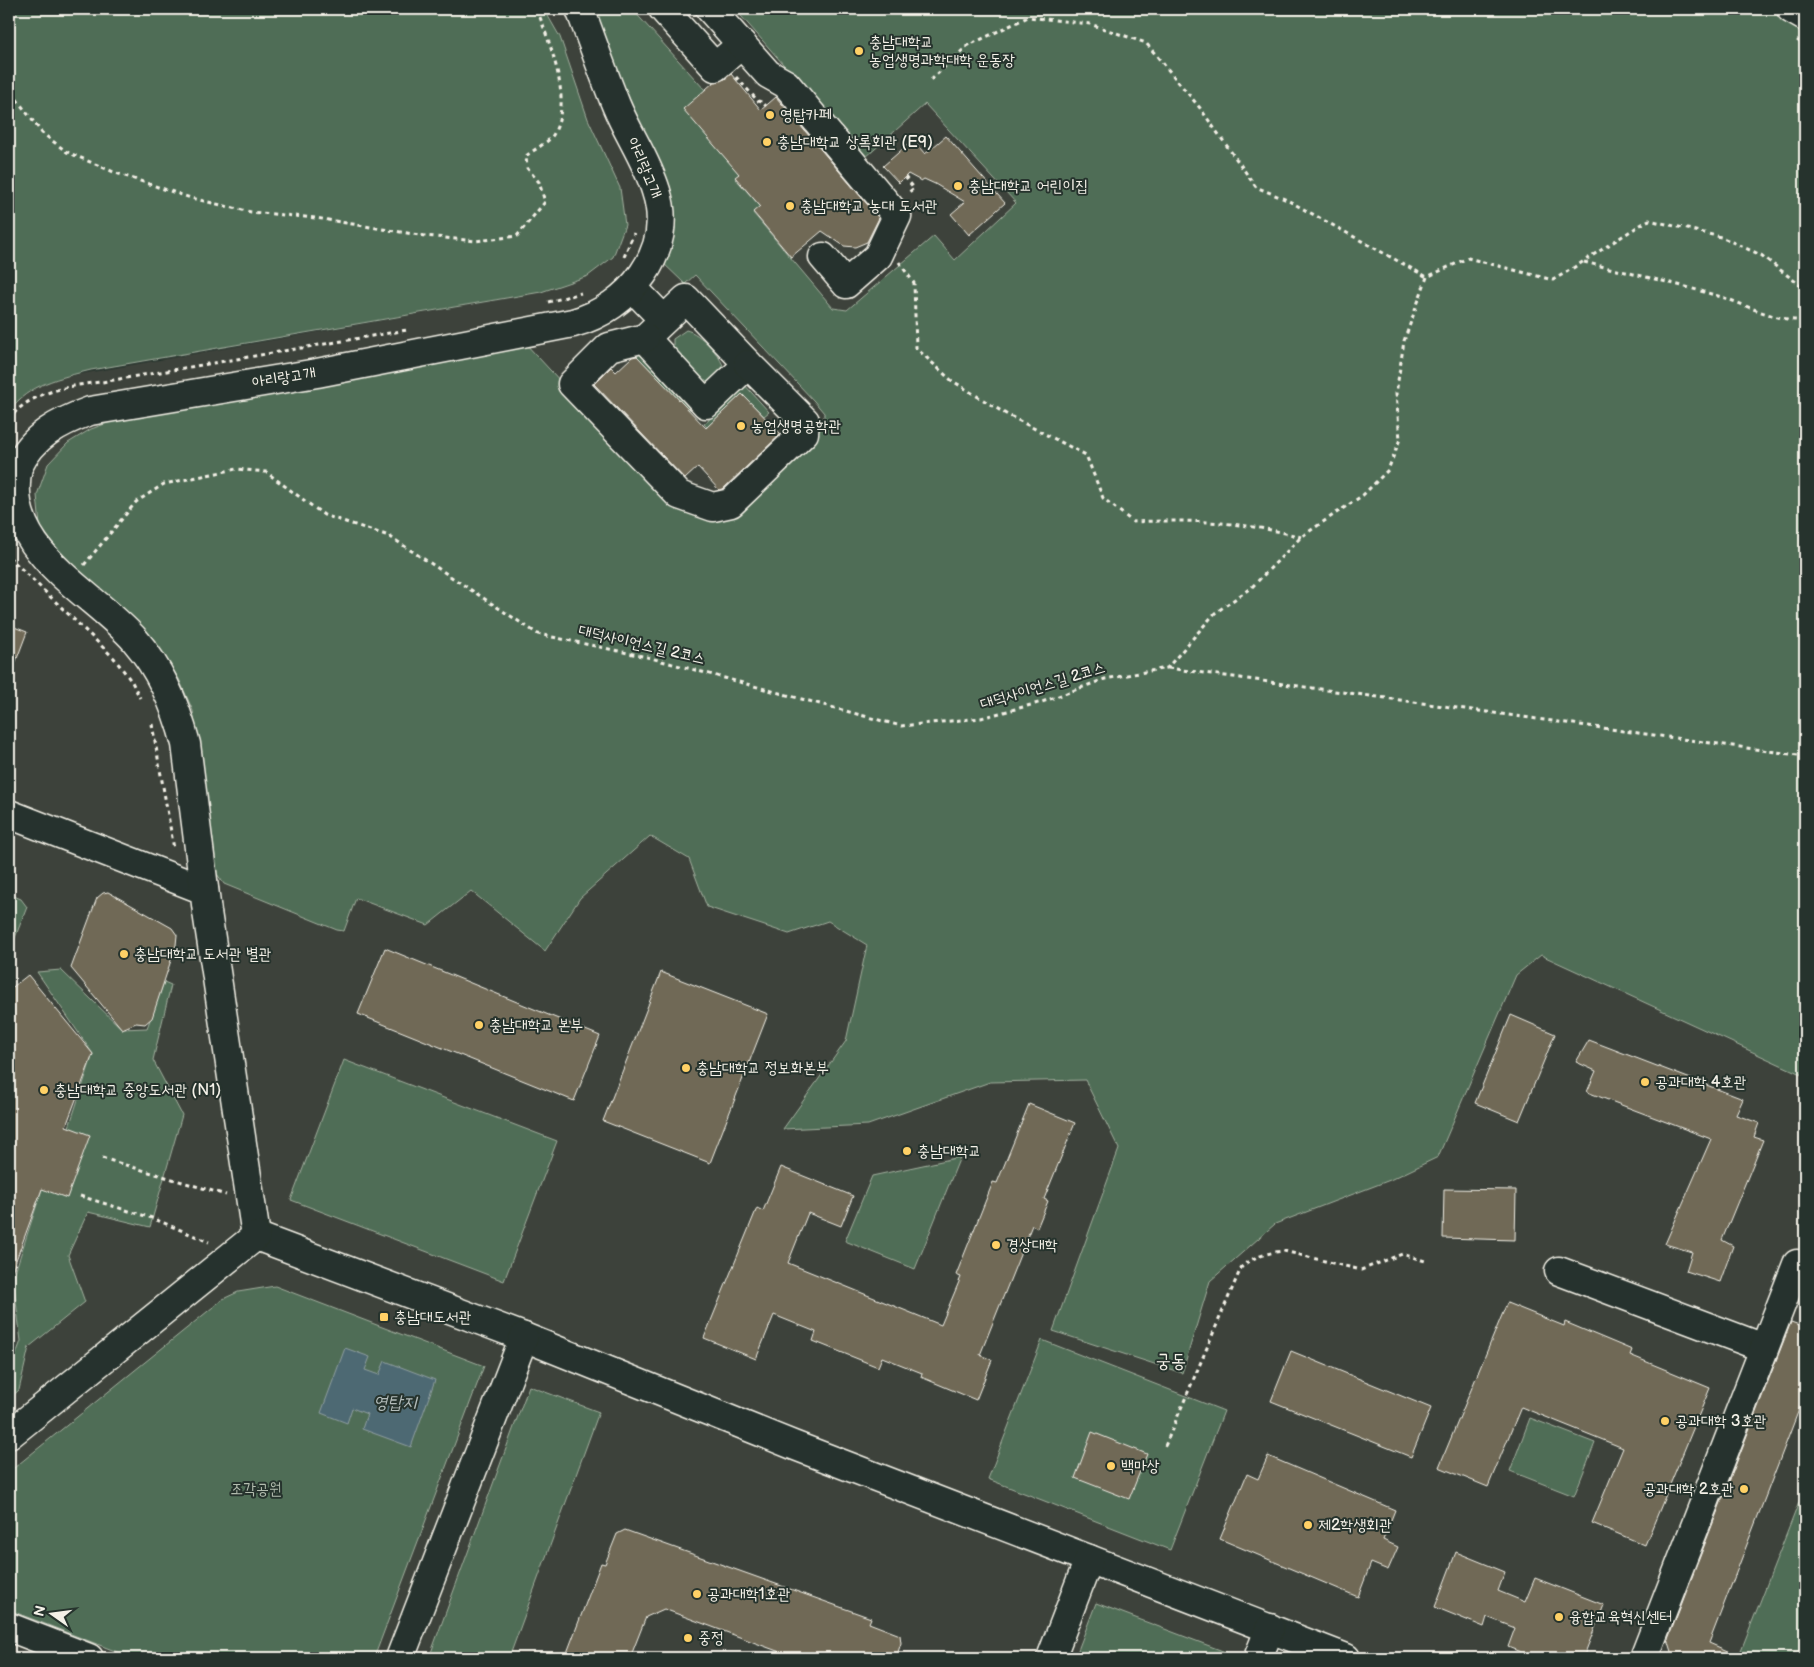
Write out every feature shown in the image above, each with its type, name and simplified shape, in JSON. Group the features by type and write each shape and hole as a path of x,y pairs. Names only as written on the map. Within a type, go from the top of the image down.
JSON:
{"street":[{"name":"아리랑고개","path":"256,1236 204,890 190,775 180,721 164,683 145,653 121,625 40,561 24,543 15,527 11,504 12,488 22,459 33,443 49,429 63,422 110,406 317,373 573,323 599,313 633,288 649,266 658,239 660,224 657,193 616,106 580,9"},
{"path":"663,9 716,67 742,44"},
{"path":"710,9 768,74 786,84 897,216 878,256 846,284 823,257"},
{"path":"1791,9 1805,17"},
{"path":"633,288 654,329 706,404 748,364"},
{"path":"686,299 804,421 804,433 731,503 713,507 679,495 572,384 609,347 654,329 686,299"},
{"path":"9,814 204,890"},
{"path":"9,1435 256,1236 524,1337 793,1445 1346,1658"},
{"path":"1644,1658 1797,1264 1805,1267"},
{"path":"1558,1271 1764,1348"},
{"path":"400,1658 524,1337"},
{"path":"1051,1658 1089,1559"},
{"path":"9,1627 89,1658"},
{"path":"1258,1658 1270,1628"}],"path":[{"path":"9,85 18,101 42,133 67,152 116,173 191,198 251,212 316,218 425,236 476,241 517,236 545,202 539,182 527,168 526,156 552,135 560,114 559,71 537,9"},
{"path":"931,80 967,46 1028,17 1090,24 1146,43 1200,108 1256,187 1287,200 1427,277"},
{"path":"902,199 914,188 905,177"},
{"path":"1167,668 1215,613 1252,588 1301,537 1363,494 1388,470 1400,439 1396,394 1404,342 1427,277 1468,258 1553,280 1584,262 1609,243 1649,220 1721,237 1761,255 1805,289"},
{"path":"619,264 634,231"},
{"path":"883,245 914,283 916,348 951,380 1006,414 1086,455 1103,498 1133,522 1186,519 1264,527 1301,537"},
{"path":"1584,262 1720,296 1790,321 1805,320"},
{"path":"542,304 584,292"},
{"path":"9,420 12,414 37,398 68,385 102,382 410,329"},
{"name":"대덕사이언스길 2코스","path":"81,568 136,502 164,484 236,469 266,472 324,515 390,536 538,634 647,657 901,726 981,718 1042,702 1105,679 1167,668 1805,756"},
{"path":"9,558 114,658 132,682 140,698"},
{"path":"152,724 175,857"},
{"path":"102,1158 226,1195"},
{"path":"80,1196 152,1218 209,1242"},
{"path":"1165,1446 1245,1262 1284,1251 1361,1270 1402,1254 1425,1261"}],"shaded area":[{"name":"충남대학교","path":"544,9 1720,9 1805,643 1805,1658 9,1658 9,411 17,400 33,388 58,378 541,292 588,276 620,188 588,119 560,37"}],"green space":[{"path":"9,9 544,9 560,37 588,119 620,188 625,225 613,257 588,276 541,292 79,373 56,379 35,388 9,411"},
{"path":"591,9 632,9 705,90 739,174 735,178 760,206 753,213 833,308 847,310 934,236 955,260 1016,203 925,104 865,158 735,9 1773,9 1805,31 1805,1076 1541,955 1516,975 1438,1157 1390,1180 1275,1224 1210,1281 1182,1373 1053,1331 1119,1149 1085,1080 990,1082 868,1125 783,1129 846,1041 867,945 828,921 789,934 707,907 689,859 650,836 580,898 545,951 471,891 428,925 356,898 344,931 337,930 224,884 215,871 193,711 179,679 154,641 115,603 53,554 40,526 37,495 48,464 68,443 91,429 113,421 524,342 670,499 729,512 824,426 824,413 814,401 695,275 685,284 661,261 626,104"},
{"path":"686,330 703,340 719,357 722,363 724,369 708,384 701,382 673,352 673,339"},
{"path":"642,353 690,403 689,410 635,354"},
{"path":"743,383 769,412 764,416 742,394 707,427 704,424 709,420 710,414"},
{"path":"9,894 21,899 27,907 9,953"},
{"path":"61,970 122,1029 147,1028 164,982 171,985 153,1060 182,1115 150,1227 88,1212 68,1255 85,1302 29,1347 19,1390 9,1399 9,1373 21,1341 13,1278 42,1189 69,1127 93,1054 37,972"},
{"path":"344,1060 557,1141 504,1281 291,1200"},
{"path":"960,1157 915,1269 845,1241 872,1176"},
{"name":"조각공원","path":"275,1286 484,1366 374,1658 133,1658 9,1610 9,1472 223,1299 238,1292"},
{"path":"1042,1340 1224,1411 1170,1550 988,1479"},
{"path":"529,1386 599,1412 509,1658 429,1658"},
{"path":"1530,1418 1595,1443 1574,1496 1510,1471"},
{"path":"1805,1487 1805,1658 1738,1658"},
{"path":"1096,1603 1236,1656 1235,1658 1075,1658"}],"water":[{"name":"영탑지","path":"345,1348 370,1357 365,1370 379,1375 385,1361 435,1380 411,1447 362,1429 367,1414 352,1408 347,1423 321,1413"}],"building":[{"name":"충남대학교 상록회관 (E9)","path":"731,74 761,110 776,97 879,218 867,242 855,247 844,246 822,231 791,257 753,212 760,206 735,177 739,174 683,109 714,82 725,79"},
{"name":"충남대학교 어린이집","path":"946,136 1005,203 969,235 951,214 965,202 935,184 924,179 921,181 908,174 899,183 883,166 913,140 925,154"},
{"name":"농업생명공학관","path":"637,356 706,428 742,394 781,434 723,489 719,490 698,467 685,479 594,384 611,367 616,372 632,357"},
{"path":"9,625 27,632 10,677 9,676"},
{"name":"충남대학교 도서관 별관","path":"108,892 172,928 177,935 176,945 152,1018 145,1024 136,1023 122,1029 71,968 97,898 103,893"},
{"name":"충남대학교 본부","path":"385,948 600,1036 574,1101 358,1014"},
{"name":"충남대학교 정보화본부","path":"661,972 768,1014 710,1163 603,1121"},
{"name":"충남대학교 중앙도서관 (N1)","path":"28,975 93,1054 66,1126 90,1135 67,1198 42,1189 11,1274 9,1274 9,990"},
{"path":"1511,1015 1555,1034 1519,1121 1475,1103"},
{"path":"1589,1040 1743,1099 1736,1115 1759,1123 1754,1137 1763,1140 1722,1240 1733,1246 1720,1282 1686,1271 1692,1252 1665,1244 1711,1139 1587,1092 1596,1071 1576,1062"},
{"name":"경상대학","path":"1029,1104 1075,1123 1044,1199 1048,1201 1037,1228 1032,1225 980,1355 992,1360 976,1400 921,1377 922,1373 882,1357 878,1367 813,1341 816,1332 774,1315 756,1359 704,1338 757,1208 763,1211 781,1167 853,1196 841,1226 808,1213 788,1263 941,1325 961,1277 956,1275 993,1182 997,1183"},
{"path":"1444,1189 1516,1190 1515,1240 1443,1238"},
{"name":"공과대학 3호관","path":"1507,1303 1564,1326 1565,1322 1632,1350 1630,1355 1710,1388 1645,1545 1592,1523 1623,1448 1521,1407 1488,1487 1439,1467"},
{"name":"공과대학 2호관","path":"1791,1322 1805,1327 1805,1394 1709,1643 1744,1658 1674,1658 1668,1639"},
{"path":"1291,1351 1431,1408 1411,1457 1271,1401"},
{"name":"백마상","path":"1092,1432 1147,1454 1129,1499 1075,1478"},
{"name":"제2학생회관","path":"1268,1456 1395,1510 1383,1540 1398,1547 1388,1570 1371,1563 1358,1597 1220,1539 1247,1474 1258,1479"},
{"name":"공과대학1호관","path":"625,1530 871,1618 869,1623 900,1635 901,1643 896,1658 796,1658 664,1609 646,1617 630,1658 565,1658 601,1563 605,1564 617,1534"},
{"path":"1456,1552 1505,1572 1498,1591 1525,1602 1535,1578 1604,1605 1583,1658 1535,1658 1508,1647 1515,1628 1487,1617 1484,1627 1435,1607"}],"place":[{"name":"충남대학교 농업생명과학대학 운동장","path":"859,51"},
{"name":"영탑카페","path":"770,115"},
{"name":"충남대학교 상록회관 (E9)","path":"767,142"},
{"name":"충남대학교 어린이집","path":"958,186"},
{"name":"충남대학교 농대 도서관","path":"790,206"},
{"name":"농업생명공학관","path":"741,426"},
{"name":"충남대학교 도서관 별관","path":"124,954"},
{"name":"충남대학교 본부","path":"479,1025"},
{"name":"충남대학교 정보화본부","path":"686,1068"},
{"name":"공과대학 4호관","path":"1645,1082"},
{"name":"충남대학교 중앙도서관 (N1)","path":"44,1090"},
{"name":"충남대학교","path":"907,1151"},
{"name":"경상대학","path":"996,1245"},
{"name":"충남대도서관","path":"384,1317"},
{"name":"공과대학 3호관","path":"1665,1421"},
{"name":"백마상","path":"1111,1466"},
{"name":"공과대학 2호관","path":"1744,1489"},
{"name":"제2학생회관","path":"1308,1525"},
{"name":"공과대학1호관","path":"697,1594"},
{"name":"융합교육혁신센터","path":"1559,1617"},
{"name":"중정","path":"688,1638"}],"district":[{"name":"궁동","path":"1171,1361"}]}
